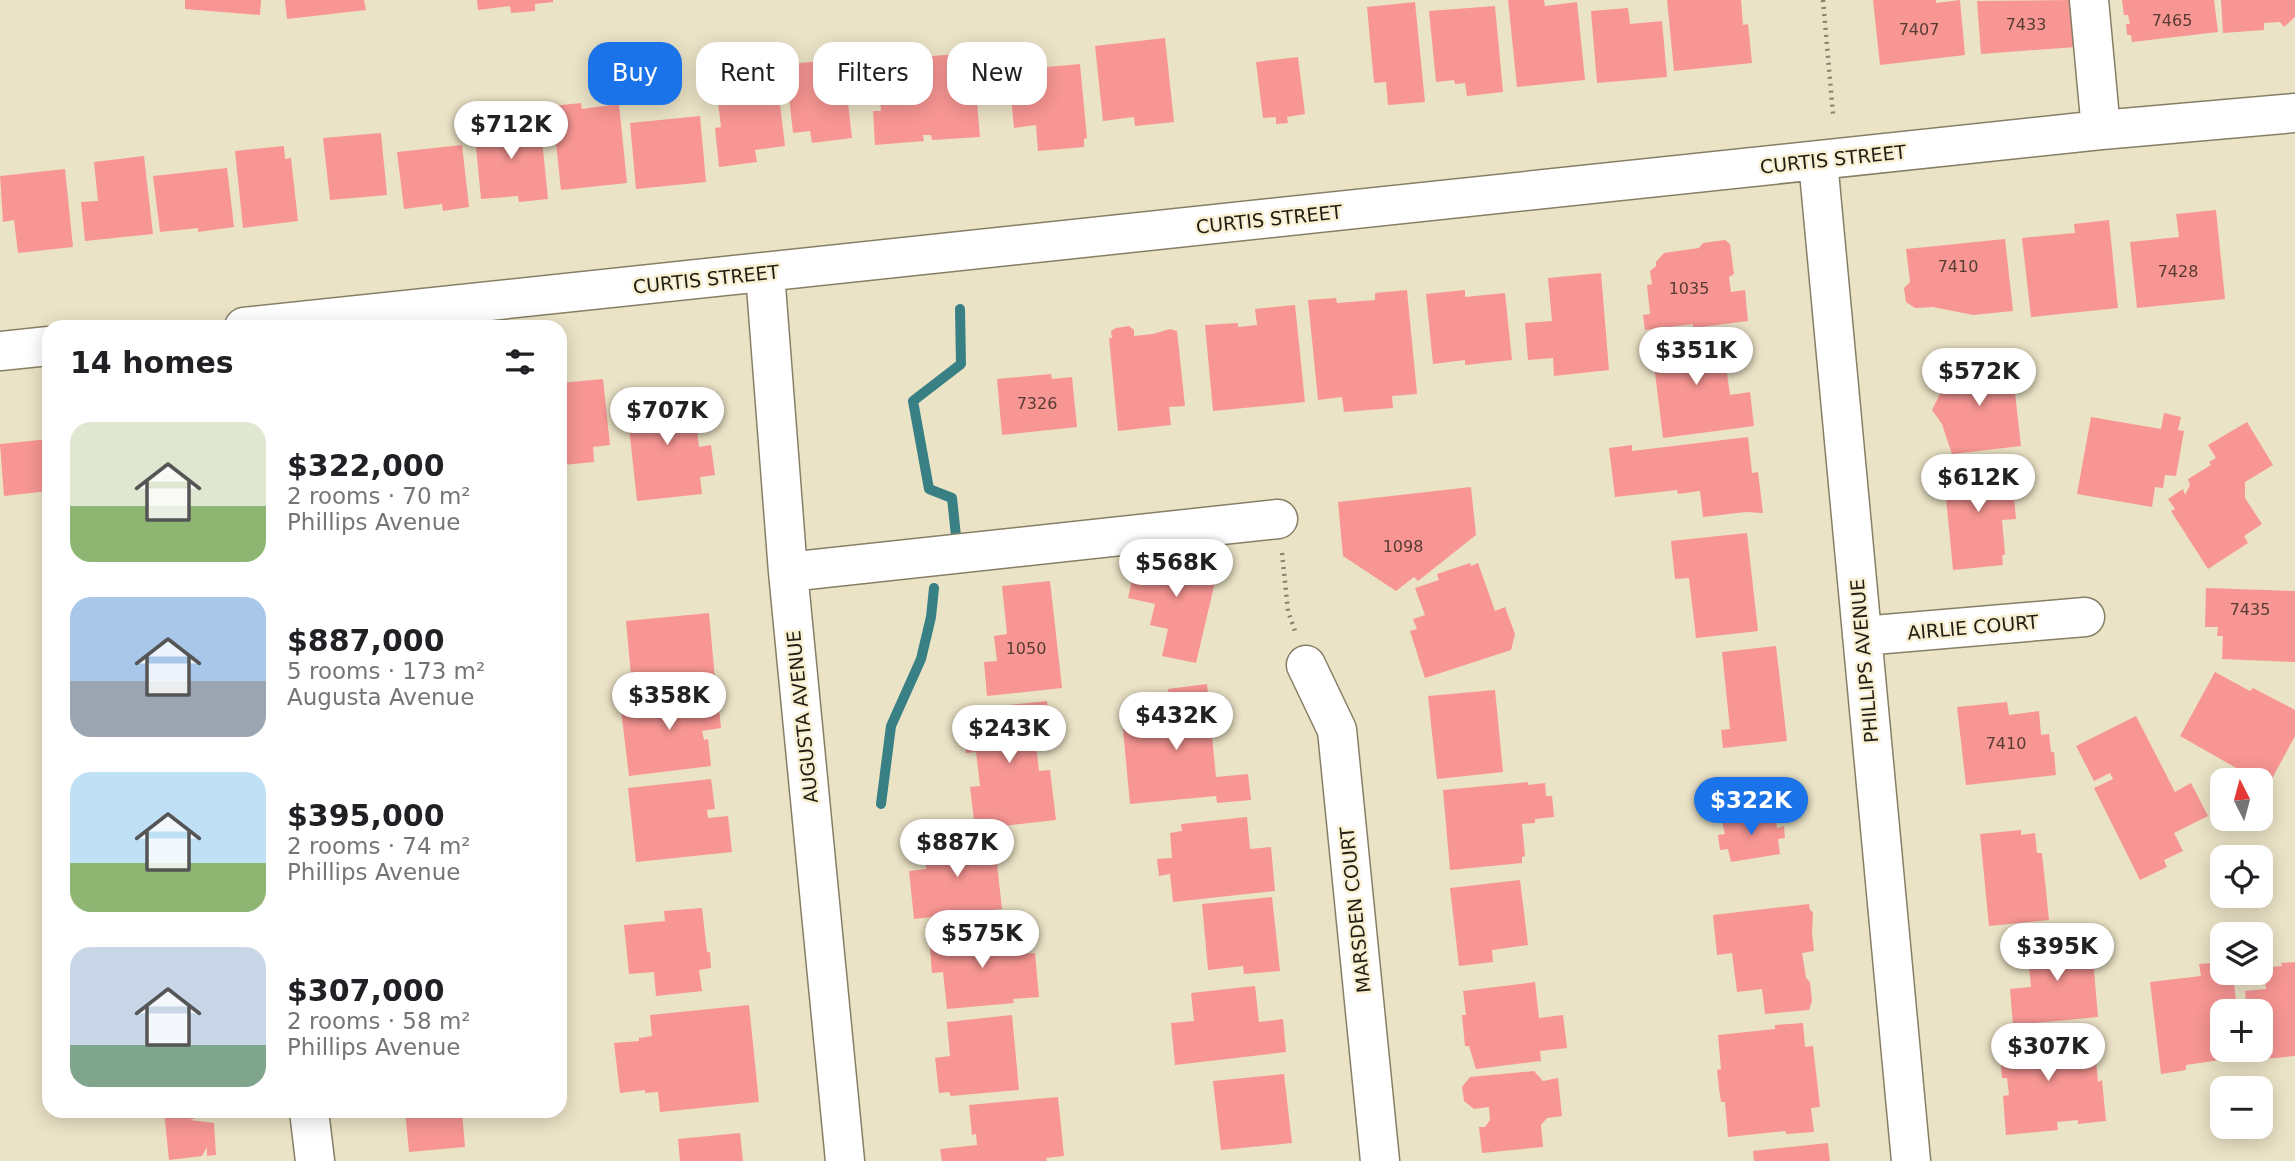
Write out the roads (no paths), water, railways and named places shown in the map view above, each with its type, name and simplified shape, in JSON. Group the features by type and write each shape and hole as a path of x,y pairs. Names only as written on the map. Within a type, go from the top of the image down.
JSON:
{"street":[{"path":"2088,0 2101,130"},
{"name":"CURTIS STREET","path":"312,320 2101,130 2295,113"},
{"name":"PHILLIPS AVENUE","path":"1818,161 1911,1161"},
{"name":"AUGUSTA AVENUE","path":"765,273 788,572 845,1161"},
{"path":"0,351 42,347"},
{"path":"788,572 1278,519"},
{"name":"AIRLIE COURT","path":"1862,636 2085,617"},
{"name":"MARSDEN COURT","path":"1306,665 1337,730 1380,1161"},
{"path":"310,1118 314,1161"}],"waterway":[{"path":"956,536 952,498 929,489 913,401 961,364 960,309"},
{"path":"881,804 891,726 921,659 931,617 934,588"}]}
